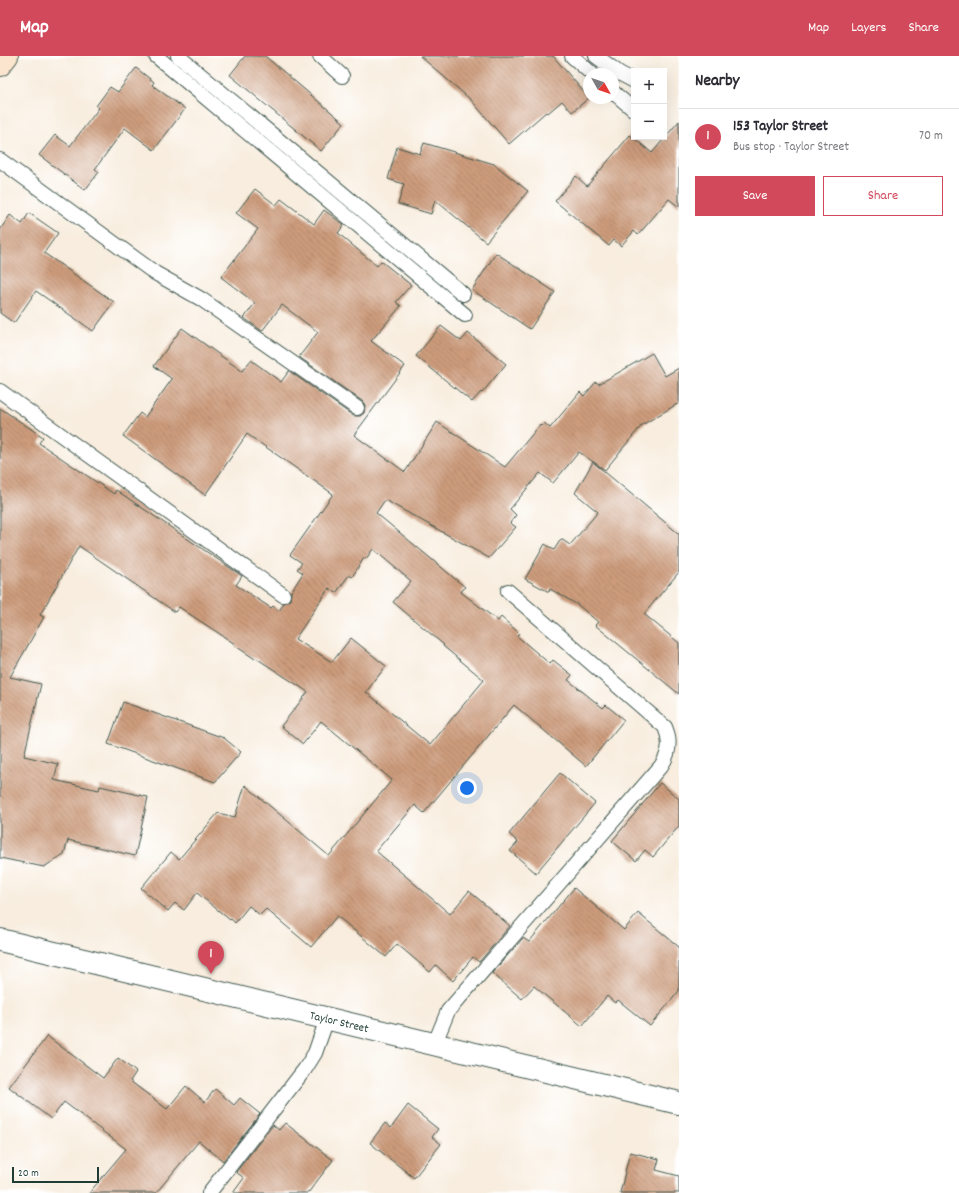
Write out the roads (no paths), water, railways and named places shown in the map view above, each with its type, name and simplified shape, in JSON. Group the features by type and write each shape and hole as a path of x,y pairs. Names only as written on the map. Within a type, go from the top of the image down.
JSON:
{"main road":[{"path":"0,65 7,56"}],"street":[{"name":"Taylor Street","path":"0,940 679,1103"}],"lane":[{"path":"156,56 465,315"},
{"path":"178,56 463,294"},
{"path":"320,56 342,76"},
{"path":"572,56 585,68"},
{"path":"596,56 631,80"},
{"path":"619,97 631,107"},
{"path":"0,160 155,273 202,299 357,408"},
{"path":"0,391 283,595"},
{"path":"434,1045 448,1011 661,766 669,752 670,744 665,727 508,591"},
{"path":"209,1193 305,1069 315,1053 327,1019"}],"place":[{"name":"153 Taylor Street","path":"211,974"}]}
